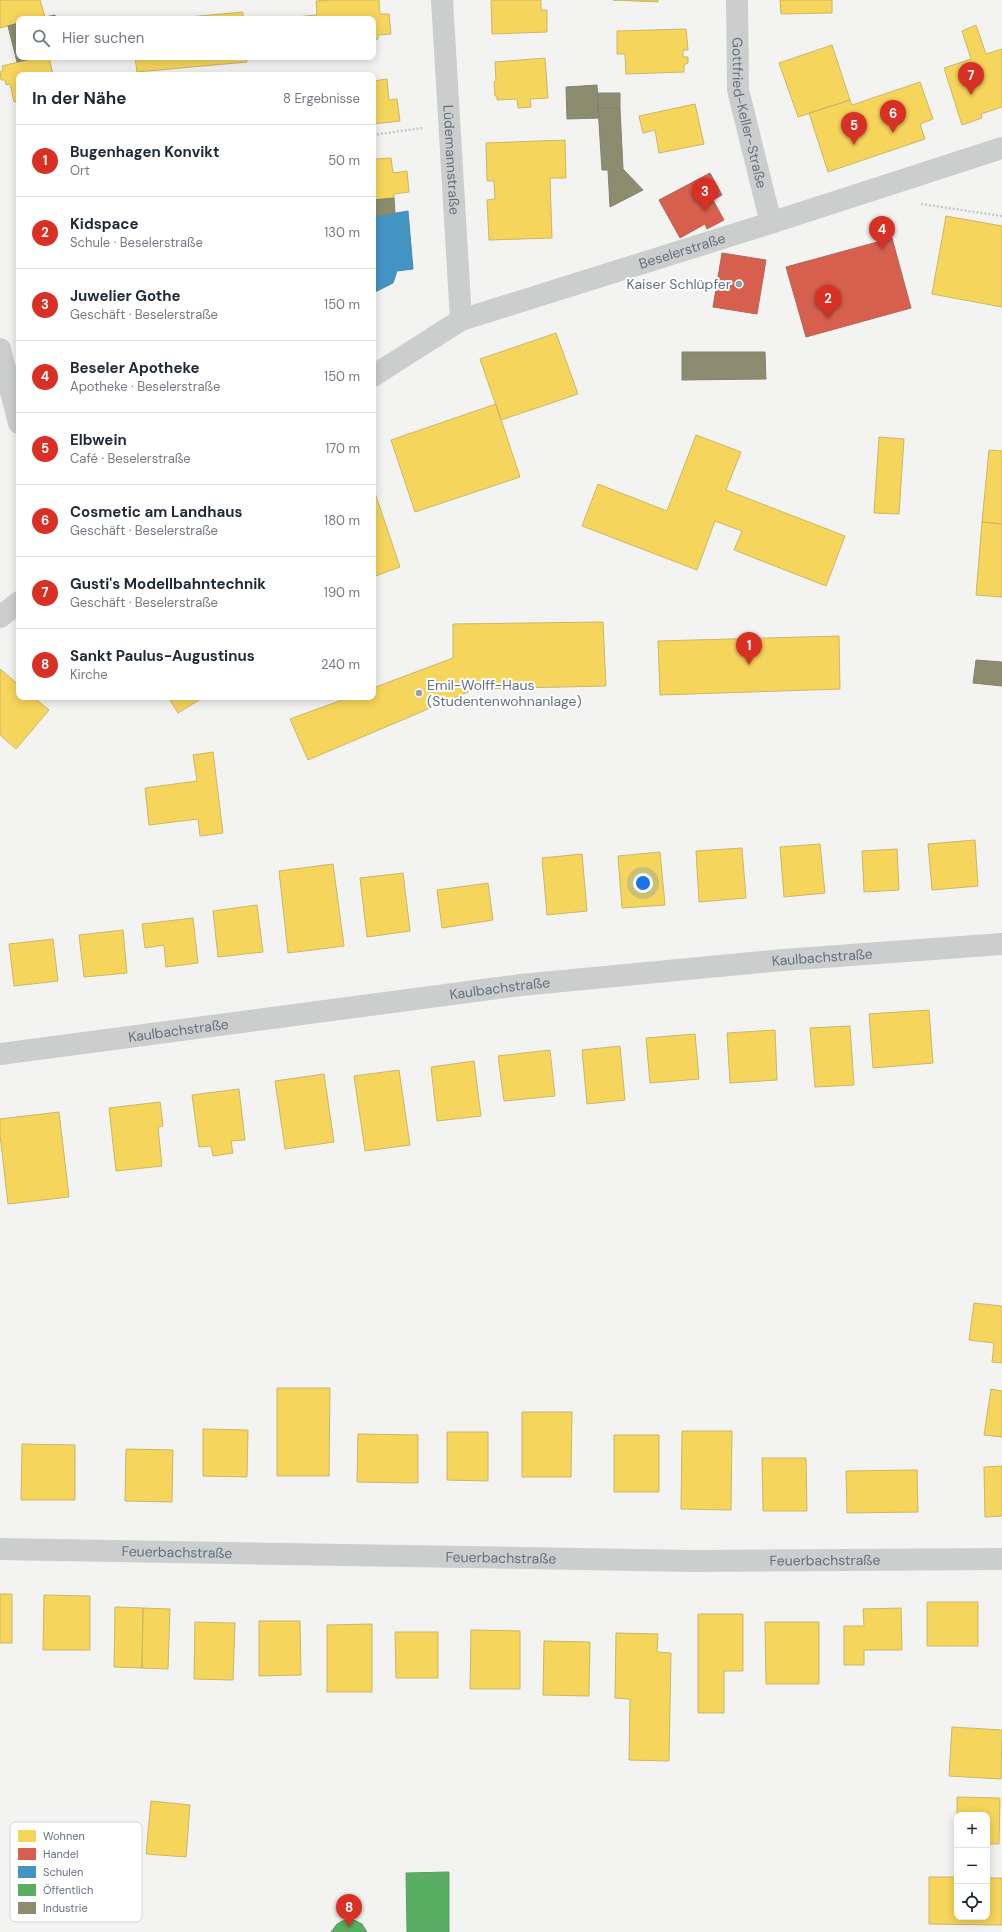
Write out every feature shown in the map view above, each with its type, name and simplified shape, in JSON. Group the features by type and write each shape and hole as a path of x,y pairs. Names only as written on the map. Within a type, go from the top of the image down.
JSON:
{"street":[{"name":"Lüdemannstraße","path":"442,0 461,320"},
{"name":"Gottfried-Keller-Straße","path":"737,0 738,90 771,223"},
{"name":"Beselerstraße","path":"376,374 461,320 771,223 1002,148"},
{"path":"0,349 16,412"},
{"path":"0,617 16,604"},
{"name":"Kaulbachstraße","path":"0,1054 521,985 783,960 1002,944"},
{"name":"Feuerbachstraße","path":"0,1549 692,1561 1002,1559"}],"path":[{"path":"376,135 427,127"},
{"path":"904,180 921,204 1002,216"}],"building: Wohnen":[{"path":"0,0 40,0 45,16 16,16 16,24 0,28"},
{"path":"379,0 380,14 389,14 391,34 378,35 378,39 376,39 376,16 306,16 317,15 316,1"},
{"path":"491,0 541,0 541,10 547,10 547,32 492,34"},
{"path":"613,0 658,0 658,2"},
{"path":"780,0 832,0 832,13 781,14"},
{"path":"243,12 243,16 199,16"},
{"path":"976,25 986,54 1002,49 1002,107 981,114 982,118 962,125 944,68 971,59 962,31"},
{"path":"686,29 688,50 683,50 683,57 688,57 688,63 684,65 684,72 626,74 625,54 617,54 617,31"},
{"path":"832,45 850,100 798,117 779,63"},
{"path":"545,58 548,98 530,99 531,107 518,108 517,99 497,100 497,96 495,96 494,82 496,81 495,62"},
{"path":"27,60 50,60 52,72 16,72 16,102 14,102 10,84 6,85 5,80 1,80 0,72 3,70 2,66"},
{"path":"135,60 247,60 247,62 137,72"},
{"path":"387,79 389,100 397,99 400,121 376,124 376,81"},
{"path":"920,82 933,119 920,124 925,139 828,172 809,113 850,100 852,105"},
{"path":"695,104 704,144 659,153 655,130 643,133 639,116"},
{"path":"565,140 566,178 550,178 552,238 489,240 487,200 495,199 494,181 487,181 486,143"},
{"path":"391,158 393,173 407,171 409,192 394,194 394,198 376,200 376,159"},
{"path":"946,216 1002,226 1002,307 932,294"},
{"path":"556,333 578,394 501,420 480,359"},
{"path":"496,404 520,477 415,512 391,440"},
{"path":"696,435 741,452 726,490 845,536 826,586 734,550 742,531 715,521 697,570 582,526 598,484 667,511"},
{"path":"879,437 904,439 899,514 874,513"},
{"path":"989,450 1002,451 1002,524 982,522"},
{"path":"376,496 400,567 376,576"},
{"path":"982,522 1002,524 1002,597 976,595"},
{"name":"Emil-Wolff-Haus (Studentenwohnanlage)","path":"603,622 606,686 475,689 308,760 290,719 342,700 376,700 376,687 453,658 453,624"},
{"path":"839,636 840,689 660,695 658,641"},
{"path":"0,669 16,682 16,700 37,700 49,710 16,749 0,735"},
{"path":"170,700 199,700 178,713"},
{"path":"213,752 223,833 200,836 198,819 149,825 145,788 197,781 193,755"},
{"path":"975,840 978,886 932,890 928,844"},
{"path":"820,844 825,893 784,897 780,847"},
{"path":"742,848 746,898 699,902 696,851"},
{"path":"897,849 899,890 864,892 862,851"},
{"path":"660,852 665,905 622,908 618,856"},
{"path":"582,854 587,911 547,915 542,858"},
{"path":"333,864 344,946 288,953 279,871"},
{"path":"403,873 410,931 367,937 360,878"},
{"path":"488,883 493,920 442,928 437,890"},
{"path":"257,905 263,952 218,957 213,911"},
{"path":"193,918 198,963 166,967 164,945 145,948 142,924"},
{"path":"123,930 127,973 84,977 79,935"},
{"path":"53,939 58,981 14,986 9,944"},
{"path":"929,1010 933,1063 873,1068 869,1014"},
{"path":"850,1026 854,1085 815,1087 810,1028"},
{"path":"775,1030 777,1080 730,1083 727,1033"},
{"path":"695,1034 699,1079 650,1083 646,1038"},
{"path":"620,1046 625,1100 587,1104 582,1050"},
{"path":"550,1050 555,1096 504,1101 498,1056"},
{"path":"474,1061 481,1116 437,1121 431,1067"},
{"path":"399,1070 410,1145 365,1151 354,1076"},
{"path":"324,1074 334,1142 285,1149 275,1081"},
{"path":"239,1089 245,1140 231,1141 233,1153 213,1156 211,1146 199,1147 192,1095"},
{"path":"160,1102 163,1126 158,1127 162,1166 116,1171 109,1108"},
{"path":"59,1112 69,1197 8,1204 0,1135 0,1119"},
{"path":"974,1303 1002,1306 1002,1363 992,1362 994,1343 969,1340"},
{"path":"277,1388 330,1388 329,1476 277,1476"},
{"path":"991,1389 1002,1391 1002,1437 984,1435"},
{"path":"522,1412 572,1412 571,1477 522,1477"},
{"path":"203,1429 248,1430 247,1477 203,1476"},
{"path":"682,1431 732,1431 731,1510 681,1509"},
{"path":"447,1432 488,1432 488,1481 447,1480"},
{"path":"358,1434 418,1435 418,1483 357,1482"},
{"path":"614,1435 659,1435 659,1492 614,1492"},
{"path":"22,1444 75,1445 75,1500 21,1500"},
{"path":"126,1449 173,1450 172,1502 125,1501"},
{"path":"762,1458 806,1458 807,1511 763,1511"},
{"path":"1002,1466 1002,1516 985,1517 984,1467"},
{"path":"917,1470 918,1512 847,1513 846,1471"},
{"path":"0,1594 12,1594 12,1643 0,1643"},
{"path":"44,1595 90,1596 90,1650 43,1650"},
{"path":"927,1602 978,1602 978,1646 927,1646"},
{"path":"115,1607 143,1608 142,1668 114,1667"},
{"path":"143,1608 170,1609 168,1669 142,1668"},
{"path":"901,1608 902,1650 864,1650 864,1665 844,1665 844,1626 864,1626 863,1609"},
{"path":"698,1614 743,1614 743,1671 724,1671 724,1713 698,1713"},
{"path":"259,1621 300,1621 301,1675 259,1676"},
{"path":"195,1622 235,1623 233,1680 194,1679"},
{"path":"765,1622 819,1622 819,1684 766,1684"},
{"path":"372,1624 372,1692 327,1692 327,1625"},
{"path":"471,1630 520,1631 520,1689 470,1689"},
{"path":"395,1632 438,1632 438,1678 396,1678"},
{"path":"616,1633 658,1634 657,1652 671,1653 669,1761 629,1760 630,1699 615,1698"},
{"path":"544,1641 590,1642 589,1696 543,1695"},
{"path":"952,1727 1002,1730 1001,1779 949,1776"},
{"path":"957,1797 1000,1798 999,1844 990,1844 990,1812 957,1812"},
{"path":"151,1801 190,1805 186,1857 146,1854"},
{"path":"929,1877 954,1877 954,1920 990,1920 990,1878 1002,1878 1002,1925 929,1924"}],"building: Handel":[{"path":"710,173 722,195 713,200 724,220 707,229 705,224 680,238 659,200"},
{"path":"892,238 911,308 806,337 786,267"},
{"name":"Kaiser Schlüpfer","path":"722,253 766,260 757,314 713,307"}],"building: Schulen":[{"path":"408,211 413,269 397,271 393,283 376,292 376,216"}],"building: Öffentlich":[{"path":"449,1872 449,1932 407,1932 406,1873"},
{"path":"354,1920 362,1924 367,1932 331,1932 337,1924 342,1921"}],"building: Industrie":[{"path":"16,24 16,41 12,42 8,26"},
{"path":"16,41 16,58 12,42"},
{"path":"597,85 599,118 567,119 566,87"},
{"path":"597,93 620,93 620,108 598,108"},
{"path":"598,108 620,108 623,169 643,190 610,207 608,170 602,170"},
{"path":"394,198 395,213 376,216 376,200"},
{"path":"682,352 765,352 766,379 682,380"},
{"path":"976,660 1002,662 1002,686 973,683"}],"place":[{"name":"Gusti's Modellbahntechnik","path":"971,95"},
{"name":"Cosmetic am Landhaus","path":"893,133"},
{"name":"Elbwein","path":"854,145"},
{"name":"Juwelier Gothe","path":"705,211"},
{"name":"Beseler Apotheke","path":"882,249"},
{"name":"Kaiser Schlüpfer","path":"739,284"},
{"name":"Kidspace","path":"828,318"},
{"name":"Bugenhagen Konvikt","path":"749,665"},
{"name":"Emil-Wolff-Haus (Studentenwohnanlage)","path":"419,693"},
{"name":"Sankt Paulus-Augustinus","path":"349,1927"}]}
